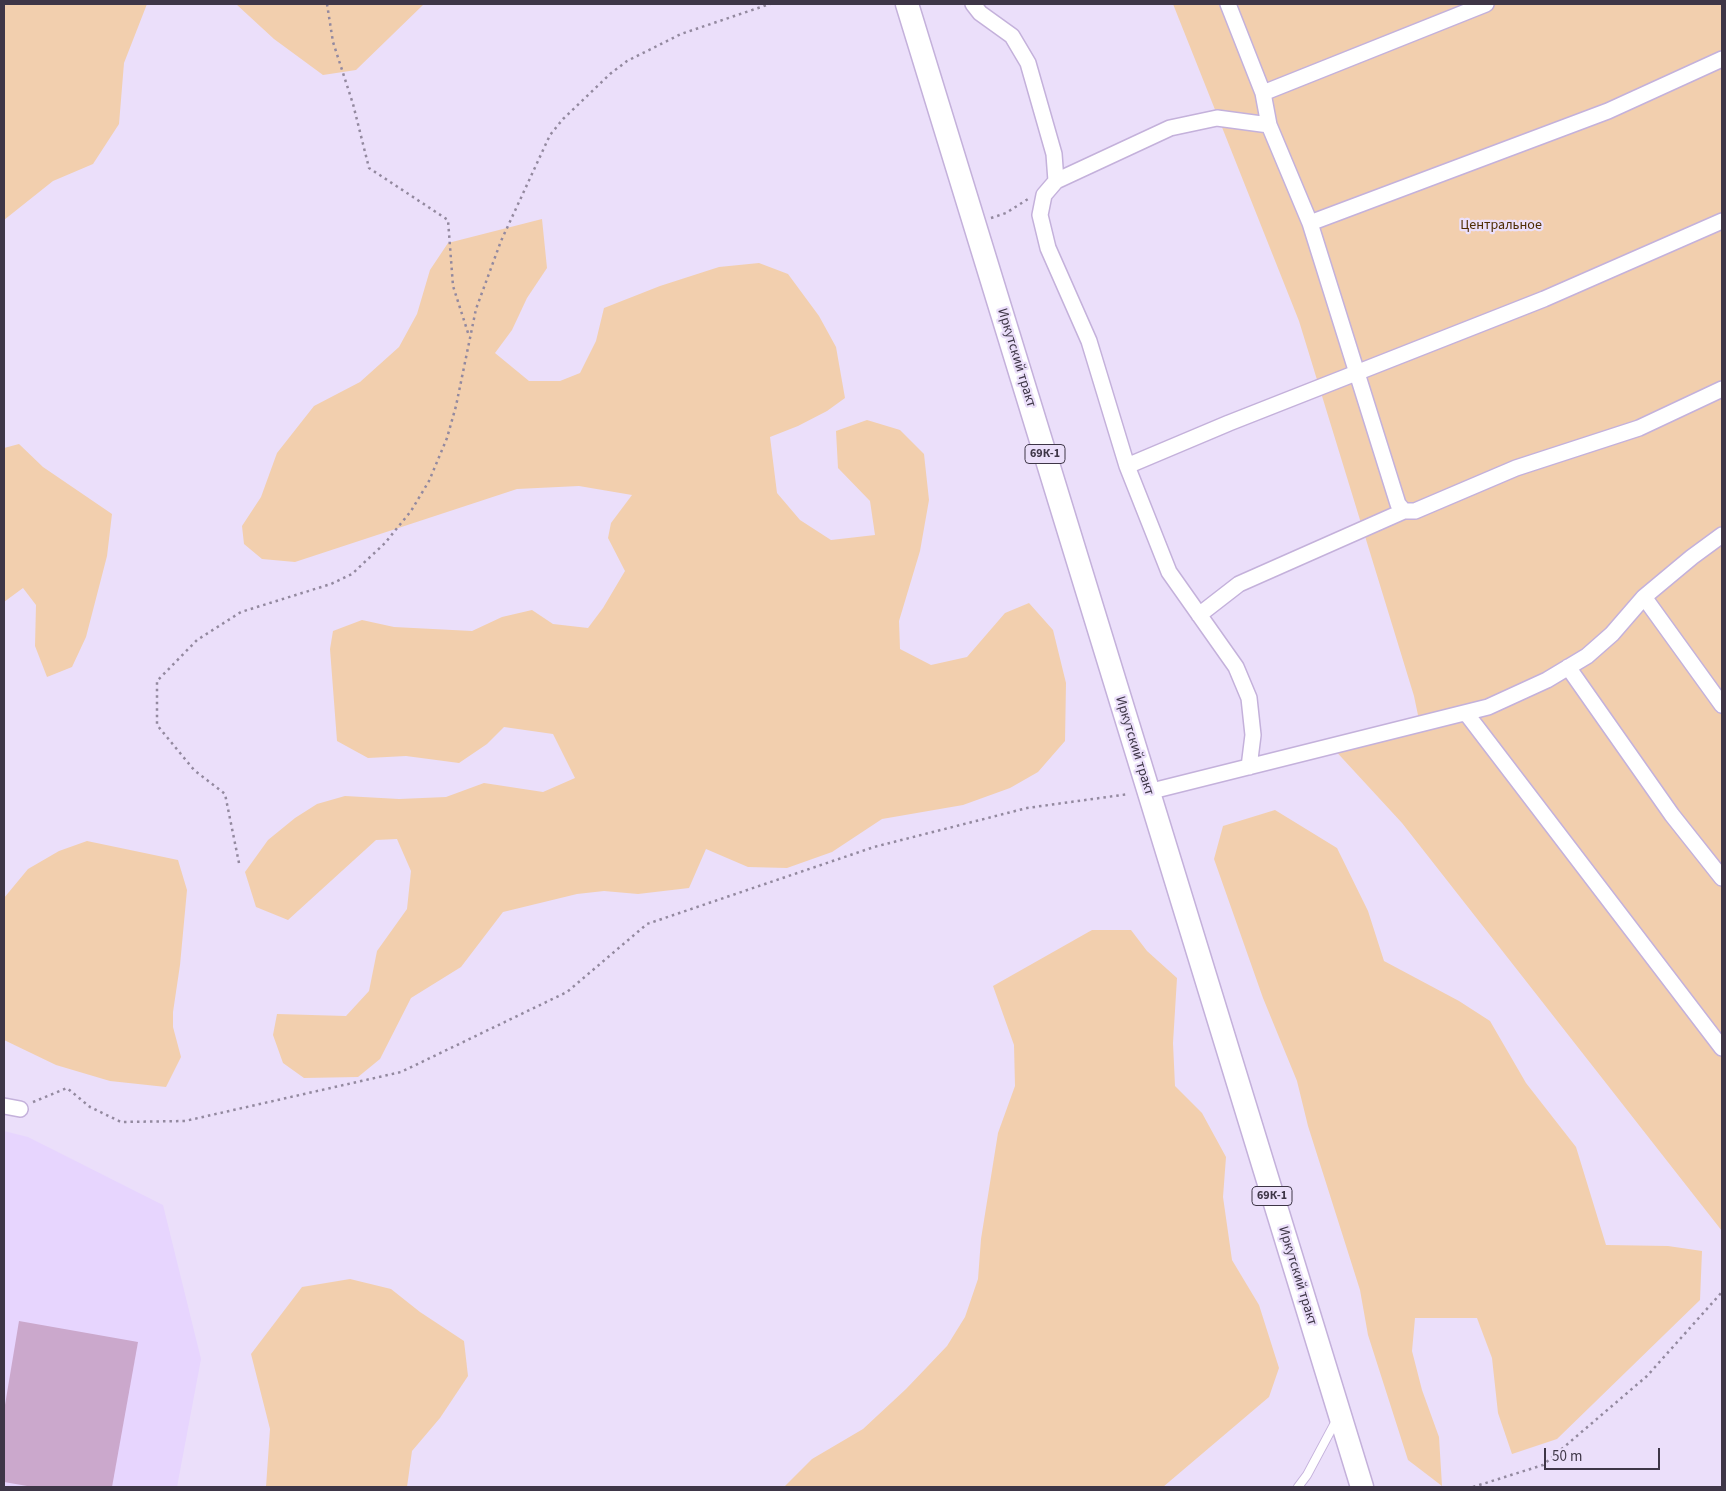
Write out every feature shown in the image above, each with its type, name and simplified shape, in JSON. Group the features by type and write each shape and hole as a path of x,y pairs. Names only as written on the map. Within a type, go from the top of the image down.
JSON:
{"main road":[{"name":"Иркутский тракт","path":"907,4 1362,1487"}],"street":[{"path":"973,4 980,13 1012,36 1028,63 1054,154 1056,181"},
{"path":"1228,4 1263,93 1270,125 1310,223 1398,504 1404,511"},
{"path":"1263,93 1486,4"},
{"path":"1310,223 1608,111 1722,59"},
{"path":"1249,767 1253,735 1249,698 1236,666 1169,572 1127,466 1089,341 1048,248 1040,215 1044,195 1056,181 1170,128 1217,118 1270,125"},
{"path":"1127,466 1544,299 1722,221"},
{"path":"1199,614 1238,584 1404,511 1415,511 1516,468 1639,428 1722,389"},
{"path":"1148,792 1488,707 1547,680 1586,656 1612,634 1644,597 1722,535"},
{"path":"1644,597 1722,705"},
{"path":"1568,667 1672,815 1722,878"},
{"path":"1466,713 1722,1048"},
{"path":"4,1106 20,1109"}],"lane":[{"path":"1298,1487 1307,1475 1339,1415"}],"path":[{"path":"327,4 333,42 353,104 369,168 448,220 453,286 469,338"},
{"path":"239,863 225,794 194,770 157,725 158,681 196,640 241,612 331,584 352,574 385,543 415,504 429,481 447,438 456,406 476,309 501,241 550,136 563,119 610,74 627,61 681,34 770,4"},
{"path":"975,223 1006,213 1028,199 1044,195"},
{"path":"20,1109 43,1096 67,1088 90,1107 121,1122 185,1121 401,1072 567,992 648,924 874,847 1027,808 1148,792"},
{"path":"1473,1487 1542,1465 1647,1376 1722,1292"}],"shaded area":[{"path":"4,1131 28,1137 163,1205 201,1359 177,1487 4,1487"}],"green space":[{"path":"4,4 147,4 124,63 119,124 93,164 53,181 4,220"},
{"path":"236,4 424,4 356,70 323,75 274,39"},
{"name":"Центральное","path":"1173,4 1722,4 1722,1231 1402,823 1331,746 1419,720 1414,696 1299,321"},
{"path":"542,219 547,268 527,298 512,330 495,353 529,381 560,381 580,373 596,341 604,308 660,286 719,267 759,263 788,274 819,316 836,347 845,398 827,411 798,426 770,437 777,493 800,520 831,540 875,535 870,501 838,468 836,431 867,420 900,430 924,454 929,500 920,551 899,621 900,649 931,665 967,657 1005,613 1029,603 1053,630 1066,683 1065,741 1038,772 1010,788 963,805 882,819 832,852 787,868 748,867 706,849 689,888 638,894 604,891 577,894 503,912 461,967 411,998 380,1059 358,1077 304,1078 283,1063 273,1035 277,1014 346,1016 369,991 377,951 407,909 411,871 397,839 376,840 288,920 256,907 245,872 268,840 295,818 317,804 345,796 399,799 446,797 484,783 543,792 575,778 553,734 504,727 487,744 459,763 406,756 368,758 337,741 330,649 333,631 362,620 394,627 472,631 502,617 532,610 553,624 588,628 603,608 625,571 608,538 611,523 632,495 579,486 517,489 295,562 262,559 244,544 242,526 261,497 277,453 314,406 360,382 399,347 417,314 430,270 448,243"},
{"path":"19,444 43,467 112,514 107,556 86,637 72,667 47,677 35,646 36,605 23,588 4,602 4,448"},
{"path":"1275,810 1337,848 1368,911 1384,961 1459,1001 1490,1021 1526,1083 1576,1147 1606,1245 1668,1246 1702,1251 1700,1300 1557,1439 1512,1454 1498,1413 1492,1358 1477,1318 1415,1318 1412,1351 1422,1390 1439,1437 1442,1486 1408,1460 1368,1335 1360,1290 1308,1126 1297,1081 1263,998 1214,859 1223,826"},
{"path":"87,841 178,860 187,890 180,965 173,1012 173,1027 181,1057 166,1087 110,1081 56,1065 4,1040 4,898 28,869 59,851"},
{"path":"1092,930 1131,930 1147,951 1177,978 1173,1043 1175,1086 1202,1113 1226,1157 1223,1197 1232,1260 1259,1305 1279,1368 1269,1397 1163,1487 784,1487 812,1459 863,1429 906,1389 947,1346 965,1317 978,1279 981,1239 998,1133 1015,1086 1014,1045 993,986"},
{"path":"350,1279 391,1289 420,1312 464,1341 468,1376 440,1418 412,1451 407,1487 266,1487 270,1429 251,1354 302,1287"}],"building":[{"path":"19,1321 138,1342 112,1487 33,1487 4,1482 4,1411"}]}
